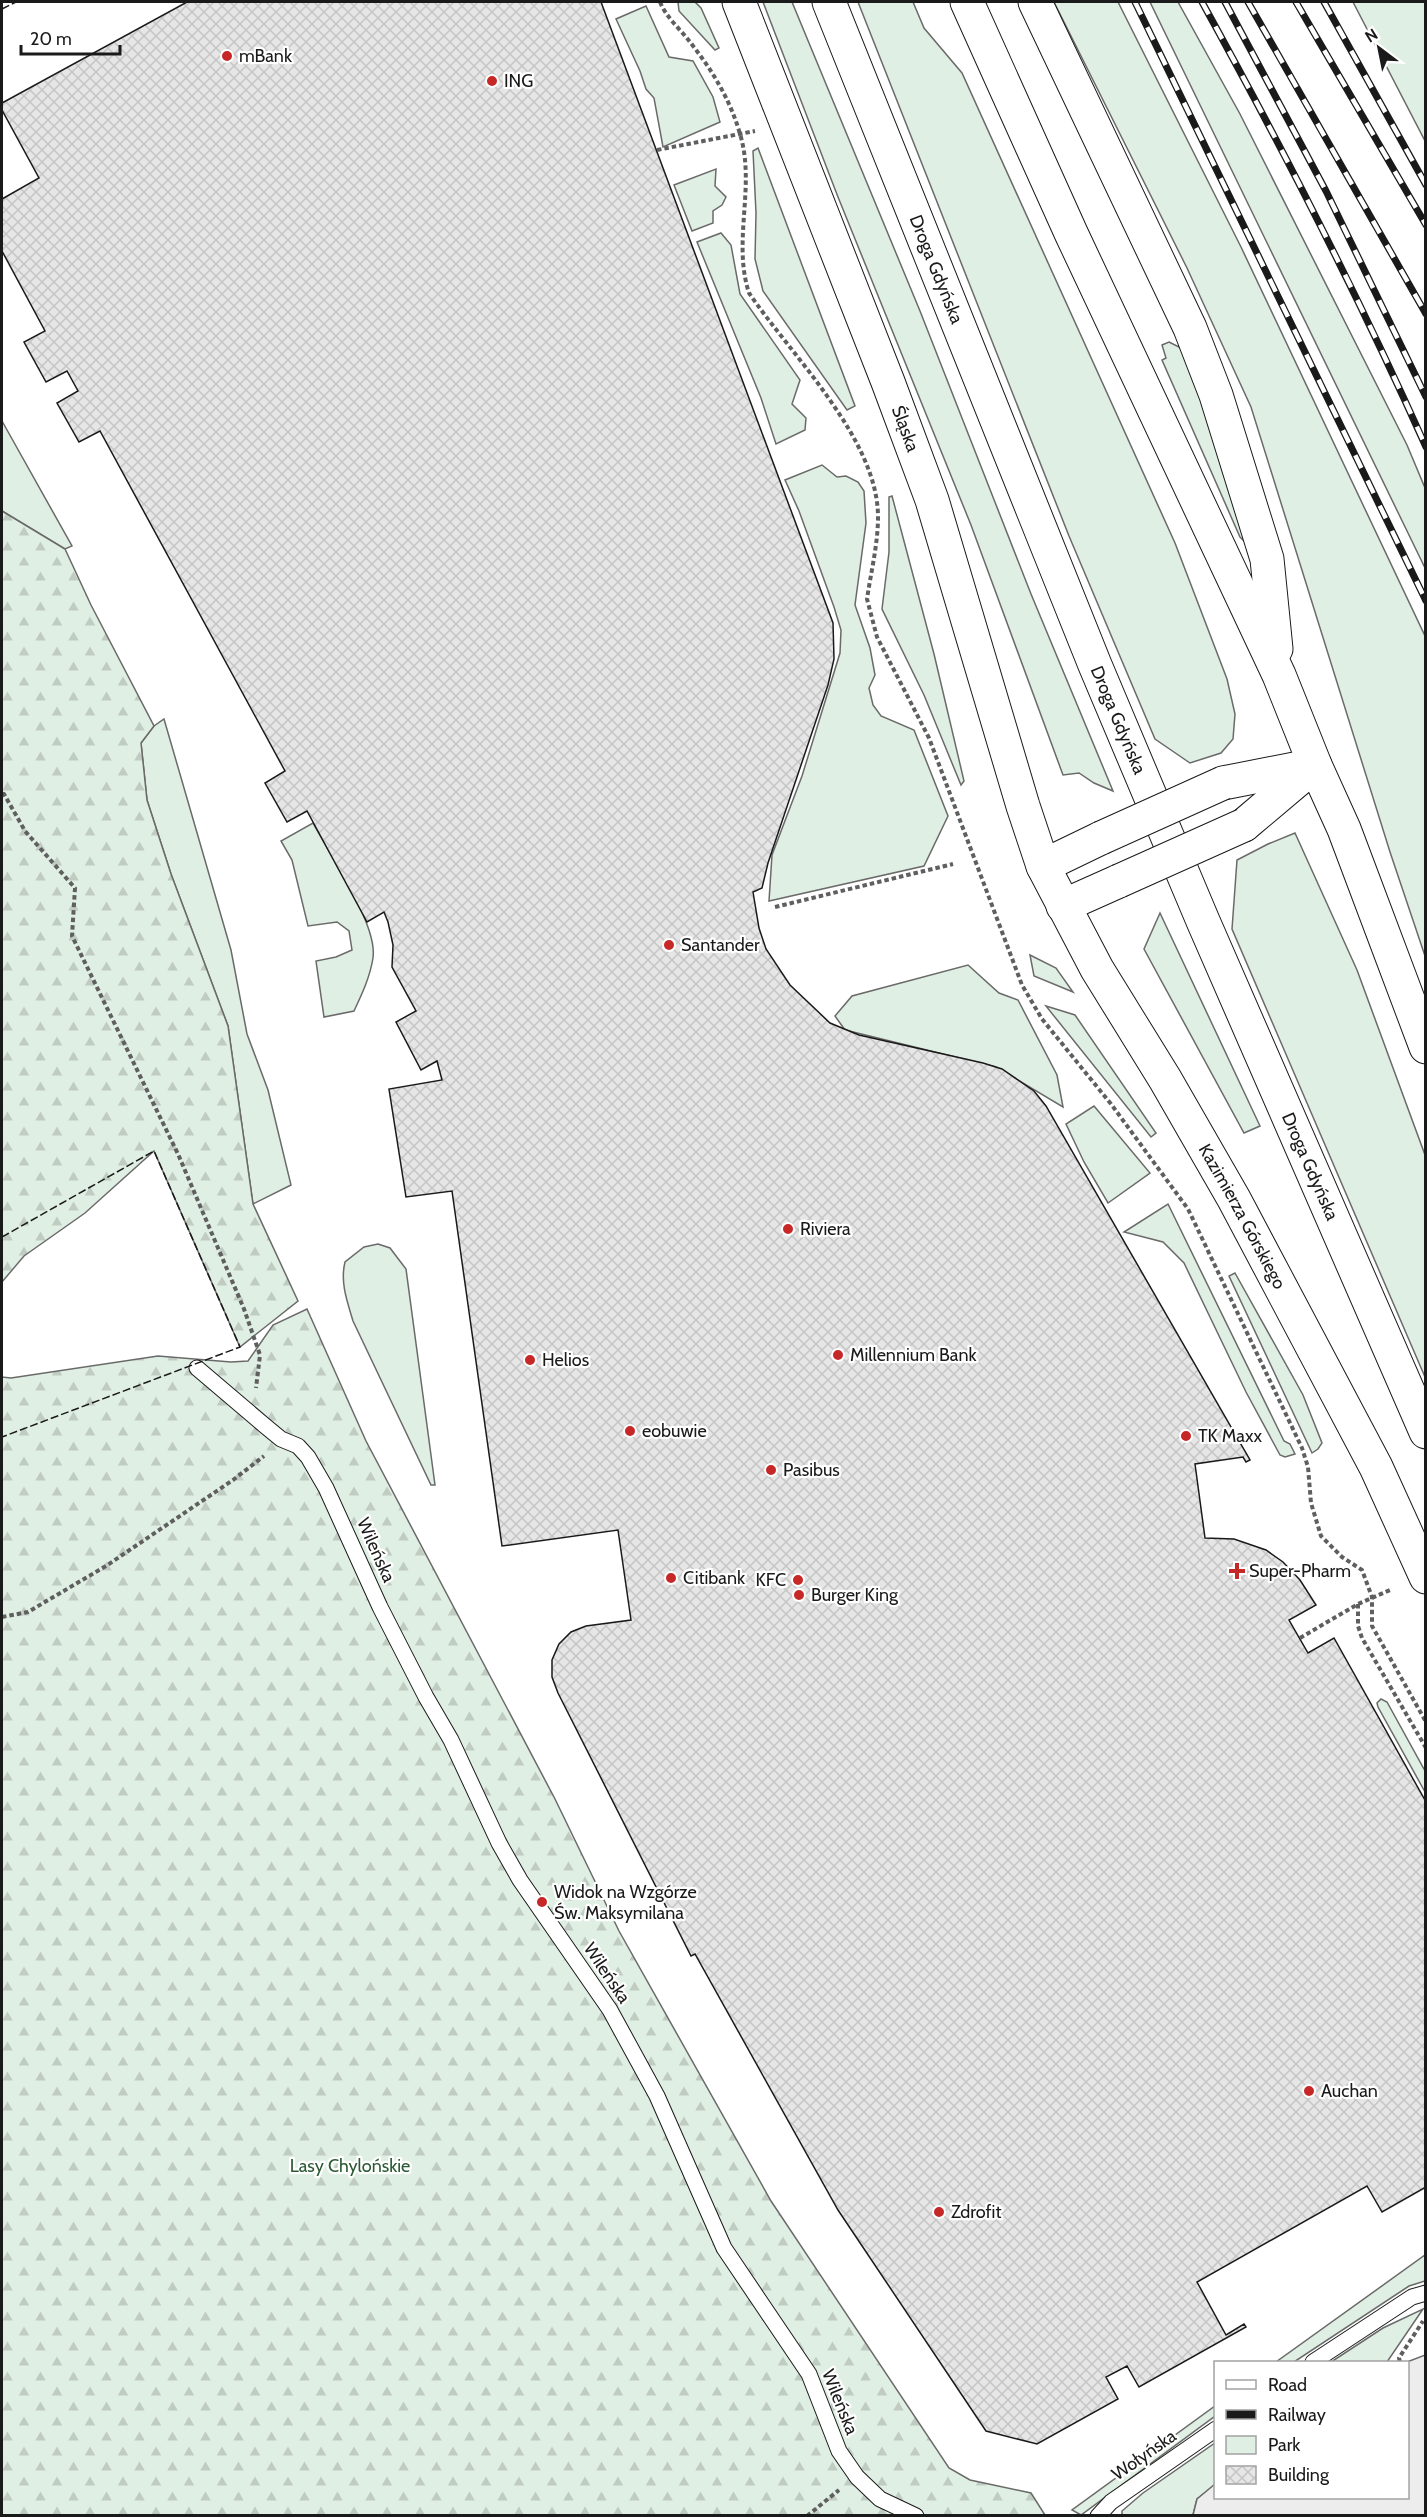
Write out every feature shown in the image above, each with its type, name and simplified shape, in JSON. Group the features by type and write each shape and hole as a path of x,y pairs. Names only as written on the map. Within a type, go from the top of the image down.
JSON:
{"main road":[{"name":"Śląska","path":"739,2 932,500 1043,866"},
{"name":"Droga Gdyńska","path":"830,2 1095,665 1425,1432"},
{"path":"967,2 1071,233 1279,675 1344,830 1425,1047"},
{"path":"1035,2 1190,328 1215,395 1267,559 1279,675"},
{"path":"1043,866 1223,783 1315,765"},
{"path":"1064,906 1244,825 1315,765"},
{"name":"Kazimierza Górskiego","path":"1043,866 1097,969 1165,1079 1234,1198 1367,1448 1425,1577"}],"lane":[{"name":"Wileńska","path":"197,1368 281,1439 298,1446 308,1457 326,1488 380,1607 426,1697 451,1740 500,1843 520,1880 610,2010 657,2097 724,2248 757,2300 787,2338 809,2374 839,2451 856,2477 880,2499 916,2516"},
{"path":"1315,2361 1412,2297 1425,2293"},
{"name":"Wołyńska","path":"1098,2516 1111,2502 1214,2429"}],"path":[{"path":"660,2 711,70 729,100 741,134 745,155 742,254 744,277 756,302 819,385 849,429 865,460 876,494 878,516 867,599 869,612 878,637 929,738 1022,985 1042,1019 1111,1104 1188,1209 1302,1448 1308,1467 1311,1503 1321,1536 1342,1557 1362,1570 1372,1597 1372,1626 1425,1722"},
{"path":"657,150 765,129"},
{"path":"2,794 25,831 75,888 72,936 178,1154 244,1309 260,1355 253,1416"},
{"path":"775,907 953,864"},
{"path":"2,1617 28,1612 106,1566 233,1480 264,1457 281,1439"},
{"path":"1300,1638 1358,1604 1390,1590"},
{"path":"1358,1604 1358,1626 1362,1638 1425,1748"},
{"path":"1400,2361 1399,2358 1425,2317"},
{"path":"807,2516 821,2502 856,2477"}],"green space":[{"path":"678,2 695,2 701,8 719,48 715,50 679,11"},
{"path":"763,2 792,2 920,311 1031,594 1113,791 1094,783 1079,773 1063,775 971,525 838,197"},
{"path":"858,2 913,2 924,28 962,73 1175,543 1227,679 1235,714 1233,739 1221,753 1190,763 1155,739 1069,536"},
{"path":"1054,2 1118,2 1241,247 1425,636 1425,956 1390,852 1251,407 1187,268"},
{"path":"1150,2 1178,2 1240,114 1407,445 1425,488 1425,568"},
{"path":"1353,2 1425,2 1425,141"},
{"path":"646,6 669,57 693,61 713,97 720,122 663,147 654,98 646,89 616,19"},
{"path":"758,148 855,406 847,410 763,291 755,259 756,213 753,151"},
{"path":"716,169 715,186 726,197 722,205 713,211 713,223 692,231 674,185"},
{"path":"721,233 731,245 740,294 800,380 792,404 806,418 805,430 776,444 761,398 697,242"},
{"path":"1169,342 1181,348 1210,420 1246,543 1240,537 1162,360 1166,358 1162,345"},
{"path":"2,421 72,546 65,549 2,511"},
{"path":"822,465 837,477 846,476 858,482 864,491 866,523 855,605 870,648 875,675 869,688 873,705 881,716 914,730 948,816 924,866 769,901 772,855 802,776 840,653 841,630 834,607 799,511 785,480"},
{"path":"892,496 934,654 964,781 961,785 924,695 882,609 889,552 889,497"},
{"path":"2,511 65,549 91,605 154,726 141,743 147,800 171,874 228,1026 253,1204 298,1301 240,1347 154,1151 85,1213 24,1256 2,1282"},
{"path":"164,719 231,950 247,1034 268,1090 291,1185 253,1204 228,1026 171,874 147,800 141,743 154,726"},
{"path":"313,823 361,909 373,944 370,972 354,1011 324,1017 316,961 336,957 352,950 349,931 337,922 308,926 292,860 281,841"},
{"path":"1295,833 1357,970 1425,1155 1425,1377 1232,929 1237,860"},
{"path":"1160,913 1260,1126 1244,1133 1144,949"},
{"path":"1030,955 1056,968 1073,992 1034,976"},
{"path":"968,965 999,993 1018,1000 1057,1075 1063,1107 996,1067 845,1030 835,1016 852,996"},
{"path":"1046,1006 1075,1015 1156,1133 1151,1137"},
{"path":"1094,1106 1150,1173 1108,1203 1084,1162 1066,1124"},
{"path":"1168,1204 1284,1441 1290,1444 1295,1454 1285,1457 1280,1455 1246,1392 1184,1263 1163,1242 1124,1232"},
{"path":"378,1244 390,1248 406,1269 435,1485 431,1485 353,1321 347,1299 343,1277 345,1262 364,1247"},
{"path":"1235,1273 1303,1395 1322,1443 1312,1453 1229,1276"},
{"name":"Lasy Chylońskie","path":"307,1309 366,1441 555,1799 619,1931 771,2201 949,2468 970,2480 1031,2493 1045,2515 2,2515 2,1377 11,1378 158,1356 231,1362 248,1361 273,1325"},
{"path":"1381,1699 1387,1702 1425,1771 1425,1792 1378,1707 1377,1703"},
{"path":"1425,2255 1425,2281 1409,2286 1296,2361 1277,2361"},
{"path":"1423,2309 1388,2361 1333,2361 1383,2328"},
{"path":"1214,2407 1214,2417 1081,2515 1072,2510"},
{"path":"1214,2444 1214,2487 1197,2499 1193,2515 1122,2515 1122,2511 1143,2493"}],"shaded area":[{"path":"1425,2355 1425,2515 1193,2515 1197,2499 1214,2485 1214,2499 1409,2499 1409,2361"}],"building":[{"name":"Riviera","path":"187,2 601,2 833,623 834,659 828,685 768,863 762,888 753,892 759,928 766,949 790,985 830,1023 859,1035 1002,1069 1034,1091 1046,1106 1250,1460 1246,1462 1243,1457 1195,1464 1205,1538 1234,1539 1266,1550 1283,1562 1300,1580 1316,1605 1289,1620 1308,1653 1334,1638 1426,1802 1426,2187 1382,2212 1367,2186 1197,2282 1226,2335 1244,2324 1246,2327 1139,2387 1127,2366 1106,2377 1118,2399 1037,2444 986,2431 838,2210 695,1954 691,1956 558,1693 552,1677 552,1660 559,1644 571,1632 586,1626 631,1620 618,1530 502,1546 452,1191 406,1197 389,1089 442,1080 437,1061 421,1070 396,1022 416,1011 392,967 393,945 388,922 384,912 367,922 307,811 287,822 265,783 285,771 100,431 79,442 57,403 78,391 67,371 46,382 24,342 45,331 2,251 2,199 39,178 2,110 2,103"}],"railway":[{"path":"1135,2 1426,601"},
{"path":"1202,2 1319,222 1426,447"},
{"path":"1225,2 1326,191 1426,397"},
{"path":"1248,2 1426,314"},
{"path":"1296,2 1426,225"},
{"path":"1324,2 1426,185"}],"fence":[{"path":"2,9 16,2"},
{"path":"2,1237 154,1151 240,1347 2,1437"}],"place":[{"name":"mBank","path":"227,56"},
{"name":"ING","path":"492,81"},
{"name":"Santander","path":"669,945"},
{"name":"Riviera","path":"788,1229"},
{"name":"Millennium Bank","path":"838,1355"},
{"name":"Helios","path":"530,1360"},
{"name":"eobuwie","path":"630,1431"},
{"name":"TK Maxx","path":"1186,1436"},
{"name":"Pasibus","path":"771,1470"},
{"name":"Super-Pharm","path":"1237,1571"},
{"name":"Citibank","path":"671,1578"},
{"name":"KFC","path":"798,1580"},
{"name":"Burger King","path":"799,1595"},
{"name":"Widok na Wzgórze Św. Maksymilana","path":"542,1902"},
{"name":"Auchan","path":"1309,2091"},
{"name":"Zdrofit","path":"939,2212"}]}
